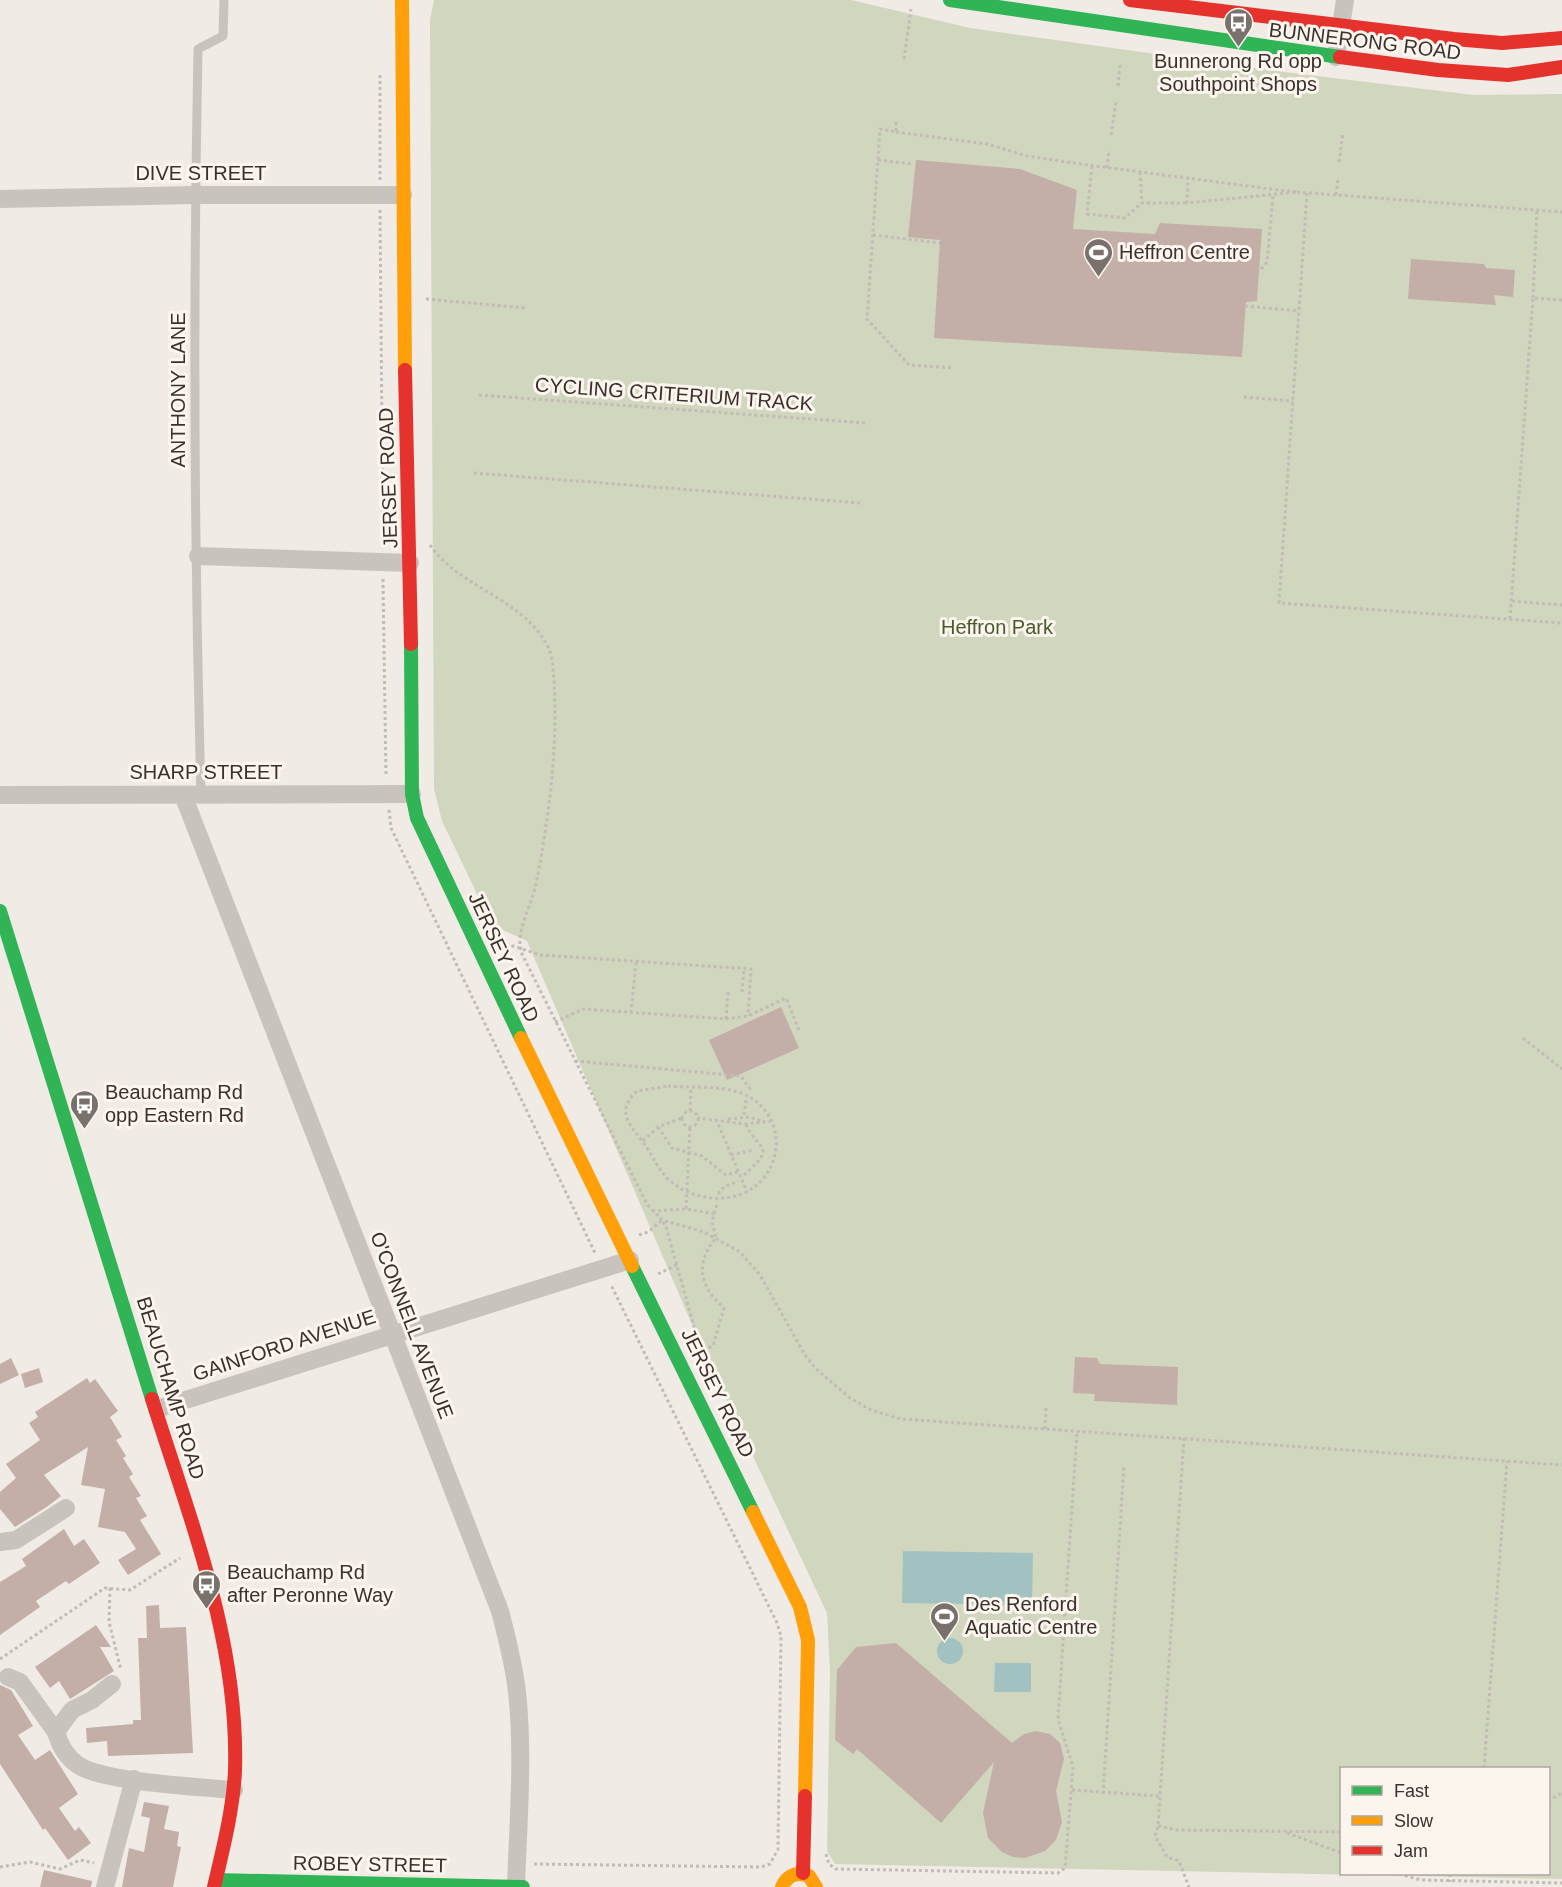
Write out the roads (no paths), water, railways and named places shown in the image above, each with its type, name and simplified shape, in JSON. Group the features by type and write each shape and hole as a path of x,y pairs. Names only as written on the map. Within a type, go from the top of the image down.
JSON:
{"street":[{"name":"JERSEY ROAD","path":"402,0 406,496 410,562 412,794 422,828 620,1241 800,1607 808,1640 803,1873"},
{"name":"BUNNERONG ROAD","path":"951,0 1336,57 1475,74 1508,75 1562,67"},
{"name":"BUNNERONG ROAD","path":"1130,0 1502,43 1562,38"},
{"path":"1336,57 1345,0"},
{"name":"DIVE STREET","path":"0,199 195,195 403,195"},
{"path":"198,556 410,562"},
{"name":"SHARP STREET","path":"0,795 412,794"},
{"name":"O'CONNELL AVENUE","path":"192,795 392,1334 500,1611 518,1693 520,1741 516,1887"},
{"name":"BEAUCHAMP ROAD","path":"0,911 7,952 157,1409 200,1547 225,1642 234,1756 234,1790 215,1883"},
{"name":"GAINFORD AVENUE","path":"157,1409 630,1260"},
{"path":"0,1542 16,1540 66,1508"},
{"path":"8,1677 20,1682 56,1732 59,1744 81,1767 109,1776 234,1790"},
{"path":"56,1732 72,1710 92,1700 112,1684"},
{"path":"105,1887 134,1779"},
{"path":"782,1887 788,1877 803,1873 813,1880 816,1887"},
{"name":"ROBEY STREET","path":"215,1883 523,1887"}],"lane":[{"name":"ANTHONY LANE","path":"192,795 198,556 195,195 198,50 223,36 224,0"}],"water":[{"path":"903,1551 1033,1553 1032,1605 902,1603"},
{"path":"950,1638 959,1642 963,1651 959,1660 950,1664 941,1660 937,1651 941,1642"},
{"path":"995,1663 1031,1663 1031,1692 994,1692"}],"place":[{"name":"Bunnerong Rd opp Southpoint Shops","path":"1238,48"},
{"name":"Heffron Centre","path":"1098,278"},
{"name":"Beauchamp Rd opp Eastern Rd","path":"84,1130"},
{"name":"Beauchamp Rd after Peronne Way","path":"206,1610"},
{"name":"Des Renford Aquatic Centre","path":"944,1642"}],"park label":[{"name":"Heffron Park","path":"997,627"}]}
